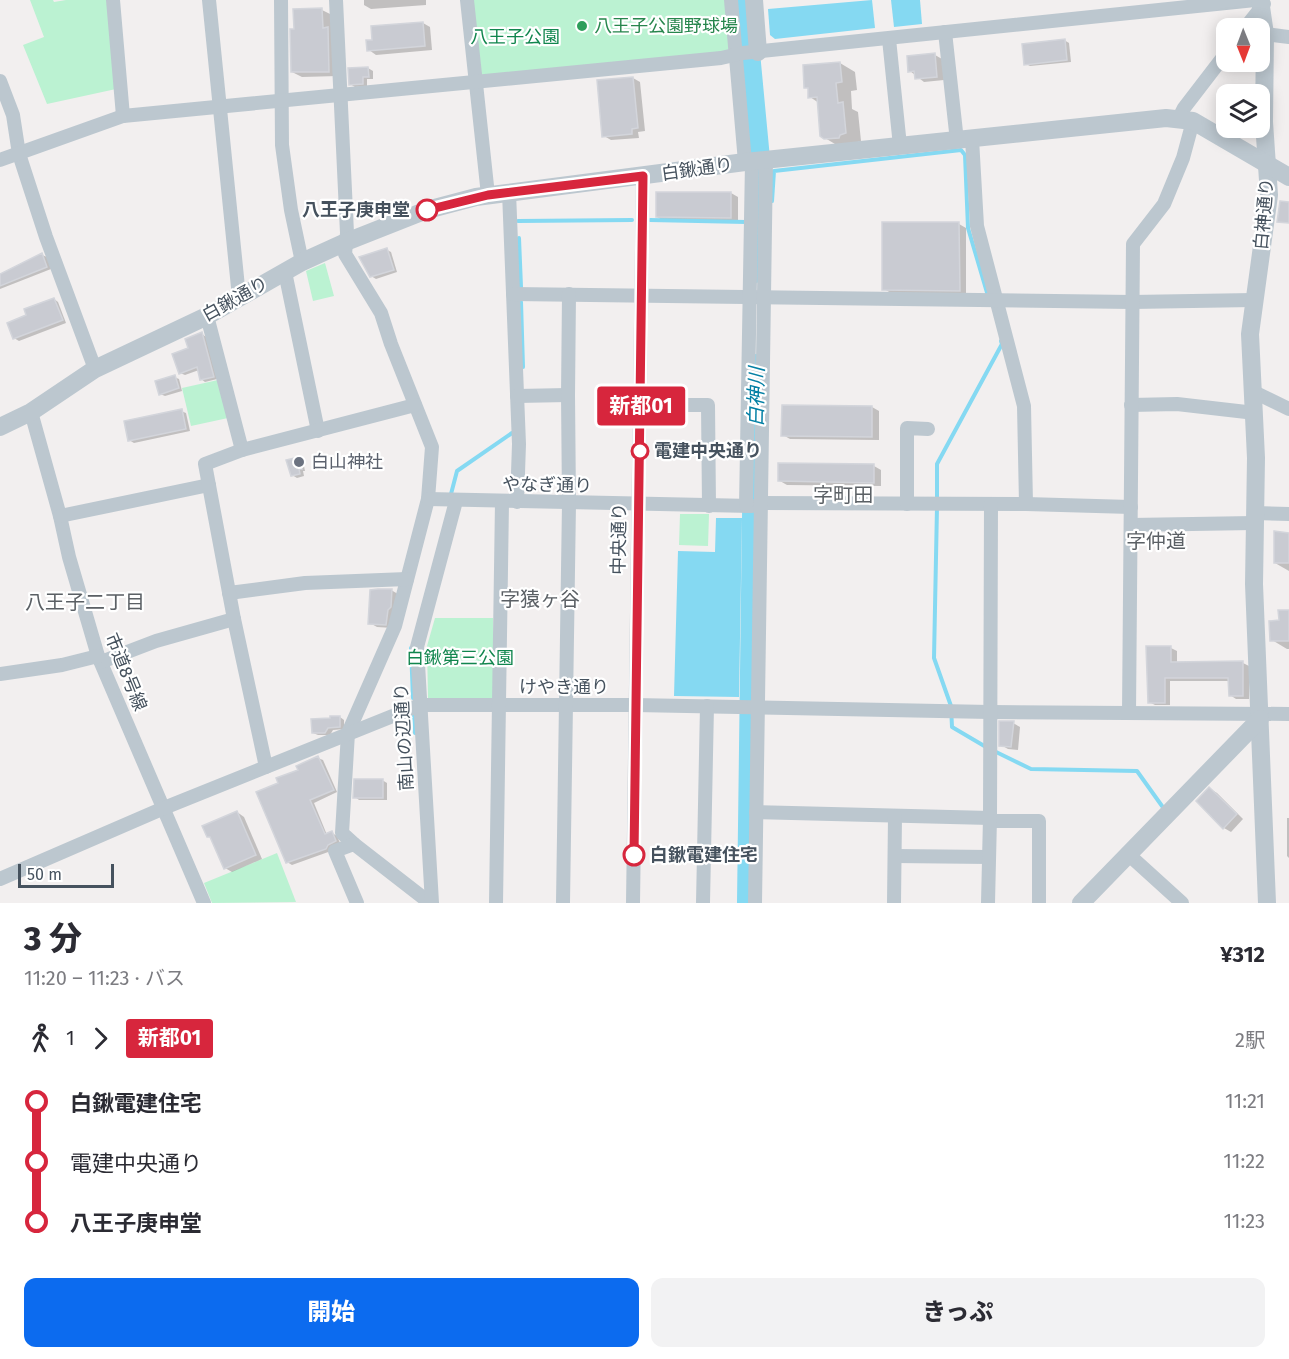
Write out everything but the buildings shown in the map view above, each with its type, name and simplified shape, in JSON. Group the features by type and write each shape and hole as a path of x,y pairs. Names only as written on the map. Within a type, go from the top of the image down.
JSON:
{"street":[{"path":"113,0 123,116"},
{"path":"209,0 239,297"},
{"path":"281,0 282,145 291,210 302,262"},
{"path":"336,0 347,233 345,254 381,313 432,447 428,499 395,626 348,733 342,833 431,903"},
{"path":"466,0 488,195"},
{"path":"731,0 748,53"},
{"path":"754,0 748,53 756,161 757,296 752,707 756,812 755,903"},
{"path":"0,160 123,116 476,83 945,33 1137,6 1261,2"},
{"path":"1251,18 1261,2"},
{"name":"白神通り","path":"1261,2 1263,18"},
{"path":"945,33 965,140 977,226 1024,406 1026,504"},
{"path":"1270,35 1289,37"},
{"path":"889,39 900,146"},
{"path":"1129,713 1133,244 1164,204 1183,159 1186,120 1184,108 1216,66"},
{"name":"白神通り","path":"1265,72 1268,215 1253,300 1250,334 1256,458 1254,584 1267,903"},
{"path":"0,82 13,115 20,154 46,237 95,369"},
{"path":"1186,120 1289,177"},
{"name":"白鍬通り","path":"0,427 31,412 95,369 207,316 302,262 427,210 488,195 756,161 1186,120"},
{"name":"中央通り","path":"633,903 643,176"},
{"path":"509,192 519,444 517,502"},
{"path":"285,272 318,431"},
{"path":"513,294 1132,302 1253,300"},
{"path":"563,903 569,504 569,294"},
{"path":"207,316 242,450"},
{"path":"1254,392 1289,409"},
{"path":"517,396 568,395"},
{"path":"1131,405 1177,404 1254,413"},
{"path":"266,767 234,619 205,464 242,450 415,405"},
{"path":"641,405 708,405 710,506"},
{"name":"市道8号線","path":"31,412 69,557 99,659 204,903"},
{"path":"907,504 907,428 928,429"},
{"path":"60,516 209,485"},
{"name":"やなぎ通り","path":"428,499 710,506 1026,504 1131,507"},
{"name":"南山の辺通り","path":"431,903 417,647 456,501"},
{"path":"496,903 502,502"},
{"path":"988,903 991,504"},
{"path":"1131,525 1289,514"},
{"path":"229,593 305,583 407,579"},
{"path":"0,674 99,659 234,619"},
{"path":"0,879 164,808 420,705"},
{"name":"けやき通り","path":"420,705 707,706 1260,717 1289,714"},
{"path":"703,903 707,706"},
{"path":"1081,903 1260,717"},
{"path":"756,812 1039,821 1039,903"},
{"path":"894,903 895,816"},
{"path":"354,844 335,851 357,903"},
{"path":"1128,854 1182,903"},
{"path":"895,856 989,857"}],"green space":[{"path":"30,0 53,0 54,2 107,0 116,89 47,104 23,45 44,37"},
{"name":"八王子公園","path":"472,0 725,0 729,49 723,55 480,75"},
{"path":"325,263 334,296 313,301 306,271"},
{"path":"218,380 228,418 191,426 182,388"},
{"path":"680,514 709,514 708,546 679,545"},
{"name":"白鍬第三公園","path":"435,618 493,618 494,698 428,698 427,646"},
{"path":"277,853 296,902 212,903 204,883"}],"water":[{"path":"872,0 875,28 775,39 770,35 768,9"},
{"path":"891,0 920,0 922,24 894,27"},
{"path":"716,518 742,518 739,697 674,696 678,551 715,552"}],"waterway":[{"name":"白神川","path":"744,0 760,169 756,272"},
{"path":"772,201 774,171 961,150 965,155 968,228 988,296"},
{"path":"518,221 632,220"},
{"path":"650,220 746,222"},
{"path":"519,238 521,287"},
{"path":"521,302 523,367"},
{"path":"937,500 937,464 1002,344 1001,341"},
{"name":"白神川","path":"748,903 755,365"},
{"path":"451,494 457,471 512,433"},
{"path":"937,507 934,658 951,706 952,727 986,747"},
{"path":"411,648 413,698"},
{"path":"414,716 415,733"},
{"path":"992,750 1031,769 1137,771 1162,806"}],"bus line":[{"name":"新都01","path":"427,210 488,195 643,176 634,855"}],"place":[{"name":"八王子公園野球場","path":"582,26"},
{"name":"八王子庚申堂","path":"427,210"},
{"name":"電建中央通り","path":"640,451"},
{"name":"白山神社","path":"299,462"},
{"name":"白鍬電建住宅","path":"634,855"}],"district":[{"name":"字町田","path":"843,495"},
{"name":"字仲道","path":"1156,541"},
{"name":"字猿ヶ谷","path":"540,599"},
{"name":"八王子二丁目","path":"85,602"}]}
